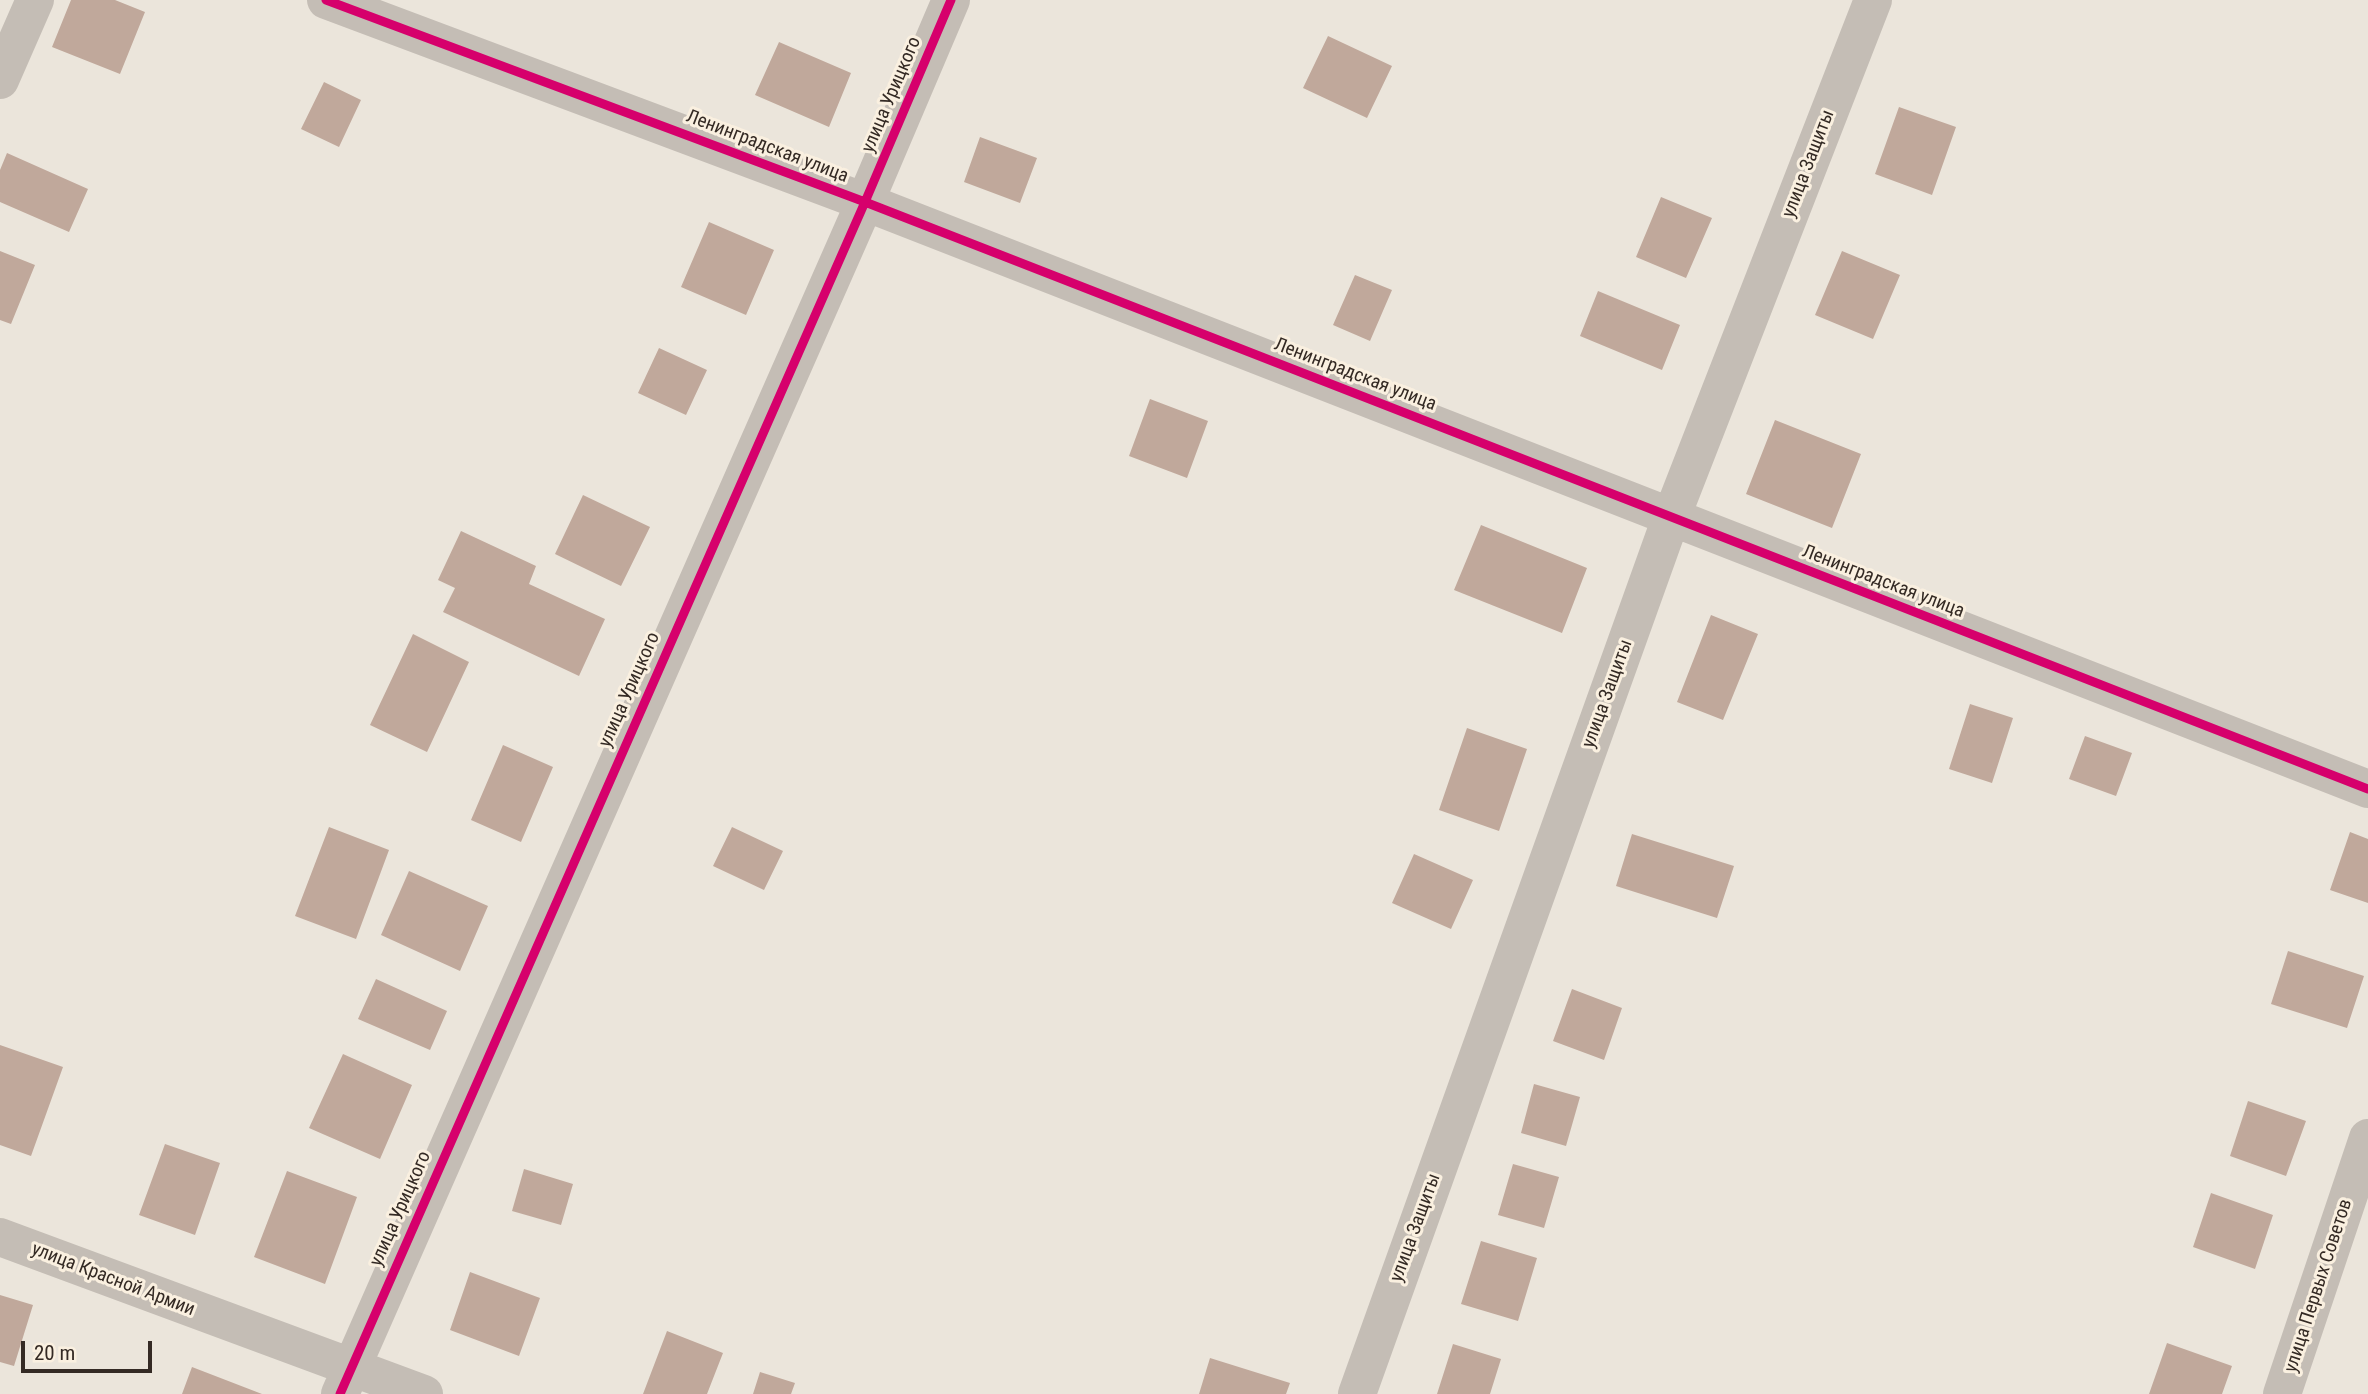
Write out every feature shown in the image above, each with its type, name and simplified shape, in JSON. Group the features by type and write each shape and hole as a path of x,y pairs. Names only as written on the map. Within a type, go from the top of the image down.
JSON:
{"street":[{"path":"0,80 35,0"},
{"name":"Ленинградская улица","path":"326,0 865,202 2368,789"},
{"name":"улица Урицкого","path":"345,1381 865,202 951,0"},
{"name":"улица Защиты","path":"1357,1394 1671,518 1873,0"},
{"name":"улица Первых Советов","path":"2282,1394 2368,1138"},
{"name":"улица Красной Армии","path":"0,1237 345,1381 424,1394"}],"building":[{"path":"71,0 115,0 145,12 120,74 52,47"},
{"path":"1328,36 1392,66 1367,118 1303,88"},
{"path":"779,42 851,73 829,127 755,95"},
{"path":"324,82 361,100 339,147 301,129"},
{"path":"1899,107 1956,127 1932,195 1875,174"},
{"path":"980,137 1037,158 1020,203 964,182"},
{"path":"7,153 88,189 69,232 0,202 0,170"},
{"path":"1661,197 1712,218 1686,278 1636,257"},
{"path":"709,222 774,250 746,315 681,287"},
{"path":"0,251 35,265 11,324 0,320"},
{"path":"1842,251 1900,275 1873,339 1815,315"},
{"path":"1355,275 1392,290 1370,341 1333,325"},
{"path":"1598,291 1680,325 1662,370 1580,336"},
{"path":"659,348 707,370 686,415 638,393"},
{"path":"1150,399 1208,421 1187,478 1129,456"},
{"path":"1775,420 1861,454 1832,528 1746,494"},
{"path":"583,495 650,527 621,586 555,554"},
{"path":"1481,525 1587,568 1562,633 1454,590"},
{"path":"461,531 536,566 529,584 605,619 579,676 443,612 455,588 438,580"},
{"path":"1711,615 1758,634 1723,720 1677,702"},
{"path":"413,634 469,662 427,752 370,725"},
{"path":"1970,704 2013,718 1992,783 1949,769"},
{"path":"1467,728 1527,749 1499,831 1439,810"},
{"path":"2085,736 2132,753 2116,796 2069,779"},
{"path":"503,745 553,767 521,842 471,820"},
{"path":"329,827 389,850 356,939 295,916"},
{"path":"732,827 783,851 764,890 713,866"},
{"path":"2350,832 2368,839 2368,903 2330,890"},
{"path":"1632,834 1734,866 1717,918 1616,886"},
{"path":"1414,854 1473,880 1451,929 1392,903"},
{"path":"409,871 488,906 460,971 381,935"},
{"path":"2288,951 2364,976 2347,1028 2271,1004"},
{"path":"376,979 447,1011 430,1050 358,1019"},
{"path":"1572,989 1622,1008 1604,1060 1553,1041"},
{"path":"0,1045 63,1067 31,1156 0,1145"},
{"path":"343,1054 412,1085 380,1159 309,1128"},
{"path":"1534,1084 1580,1097 1566,1146 1521,1133"},
{"path":"2248,1101 2306,1121 2286,1176 2230,1156"},
{"path":"165,1144 220,1163 195,1235 139,1215"},
{"path":"1513,1164 1559,1177 1544,1228 1498,1215"},
{"path":"524,1169 573,1184 561,1225 512,1211"},
{"path":"287,1171 357,1197 325,1284 254,1257"},
{"path":"2211,1193 2273,1215 2255,1269 2193,1247"},
{"path":"1481,1241 1537,1258 1518,1321 1461,1304"},
{"path":"470,1272 540,1298 519,1356 450,1330"},
{"path":"0,1295 33,1305 14,1366 0,1362"},
{"path":"667,1331 723,1353 707,1394 643,1394"},
{"path":"2167,1343 2232,1366 2222,1394 2149,1394"},
{"path":"1453,1344 1501,1359 1490,1394 1437,1394"},
{"path":"1210,1358 1290,1383 1286,1394 1199,1394"},
{"path":"192,1367 262,1394 182,1394"},
{"path":"760,1372 795,1383 791,1394 753,1394"}],"cycle path":[{"path":"326,0 865,202 2368,789"},
{"path":"340,1394 865,202 951,0"}]}
